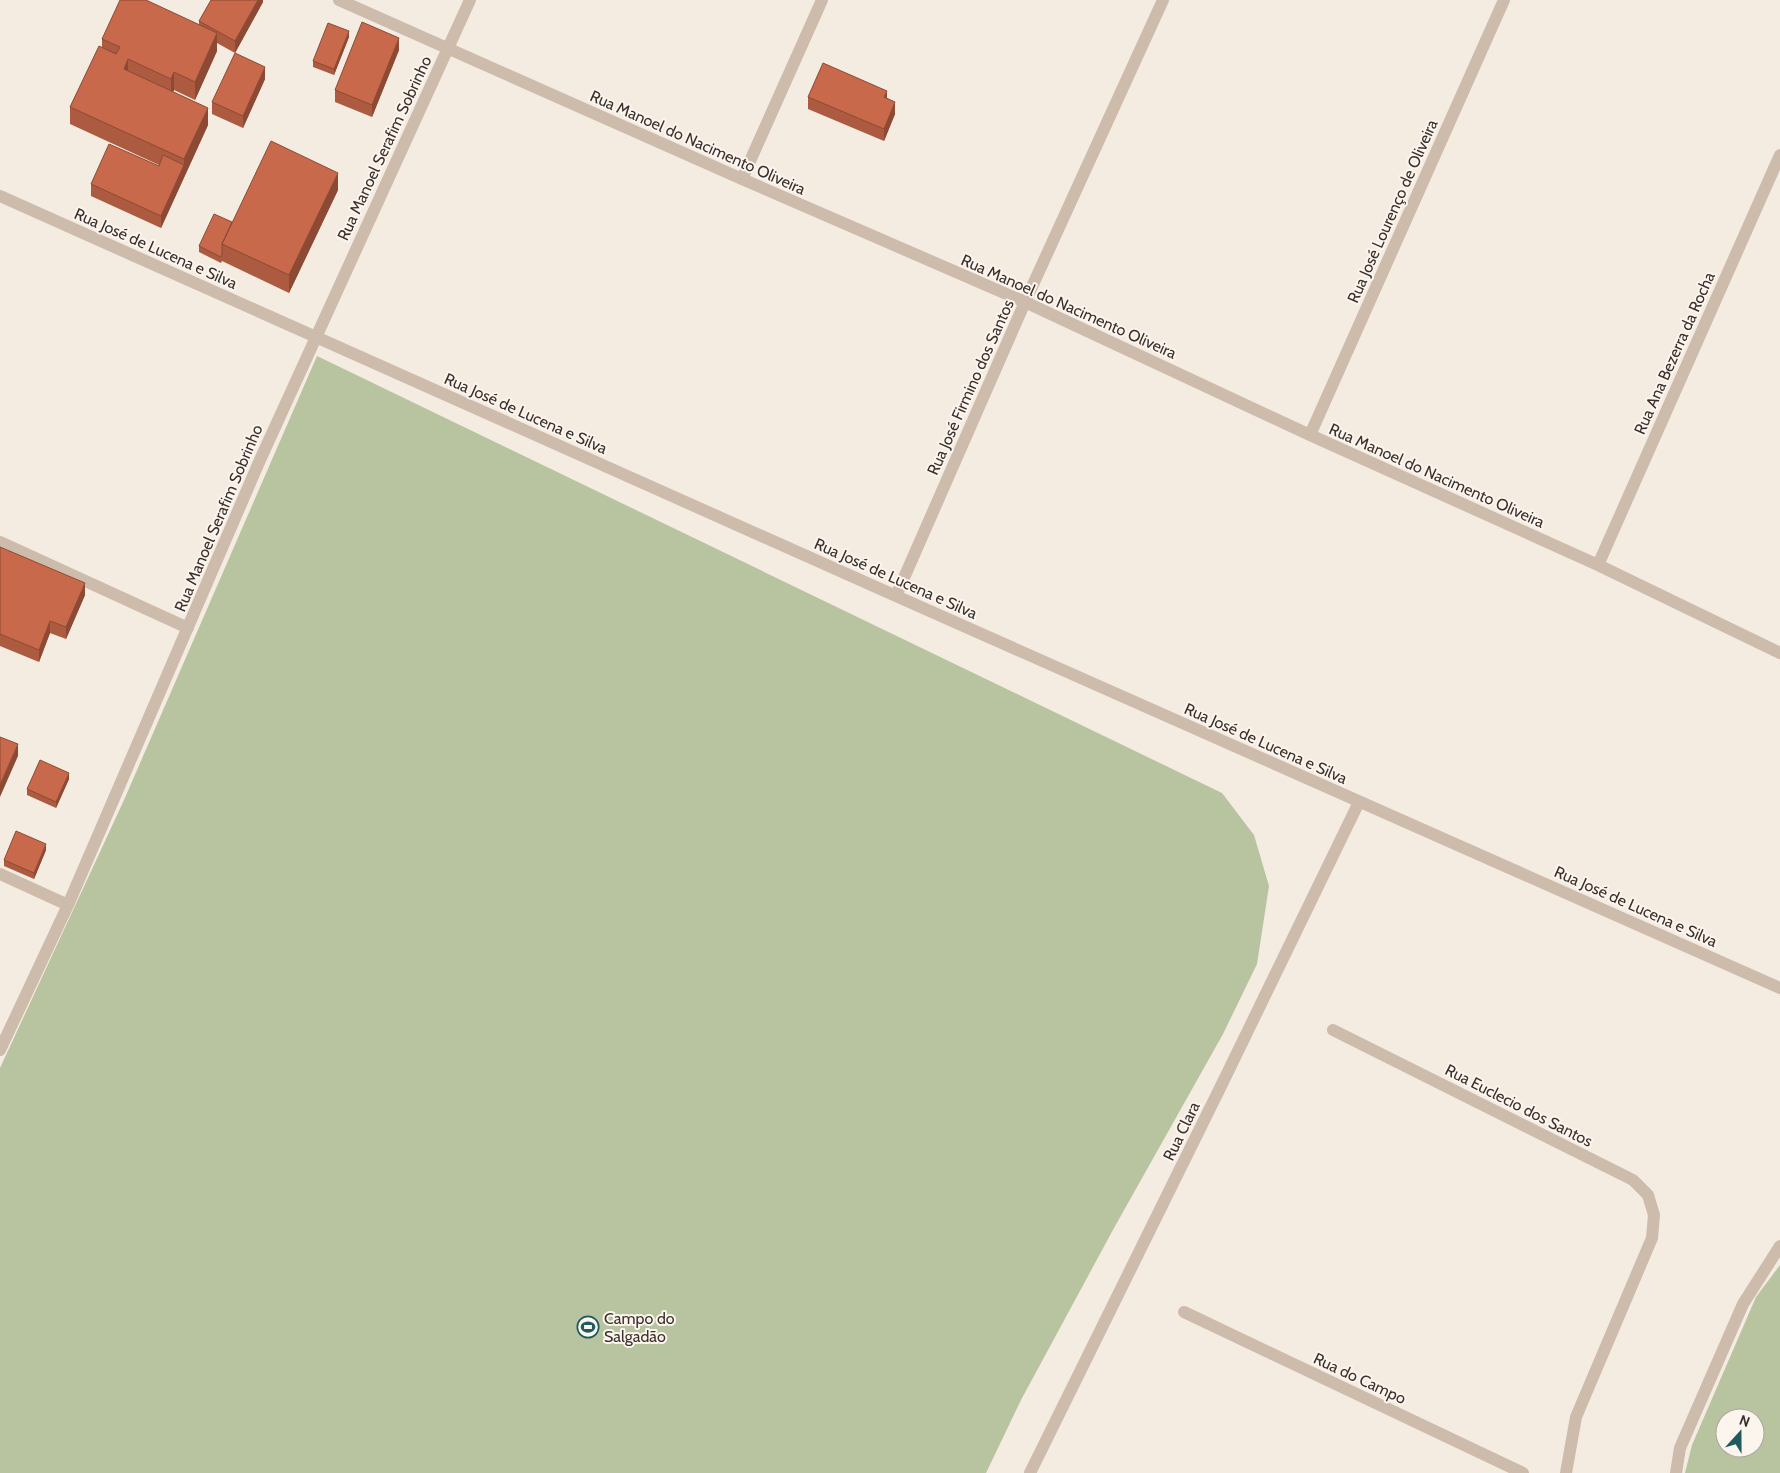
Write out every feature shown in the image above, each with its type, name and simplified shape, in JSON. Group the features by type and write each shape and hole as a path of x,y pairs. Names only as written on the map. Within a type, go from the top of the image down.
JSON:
{"street":[{"name":"Rua Manoel do Nacimento Oliveira","path":"339,0 1025,302 1310,435 1598,565 1780,653"},
{"name":"Rua Manoel Serafim Sobrinho","path":"0,1050 68,905 315,337 470,0"},
{"path":"742,179 822,0"},
{"name":"Rua José Firmino dos Santos","path":"896,596 1025,302 1163,0"},
{"name":"Rua José Lourenço de Oliveira","path":"1310,435 1504,0"},
{"name":"Rua Ana Bezerra da Rocha","path":"1598,565 1780,155"},
{"name":"Rua José de Lucena e Silva","path":"0,196 1780,988"},
{"path":"0,542 188,628"},
{"name":"Rua Clara","path":"1030,1473 1231,1067 1359,802"},
{"path":"0,874 68,905"},
{"name":"Rua Euclecio dos Santos","path":"1333,1030 1633,1180 1648,1195 1654,1214 1652,1238 1576,1417 1566,1473"},
{"path":"1676,1473 1680,1448 1743,1304 1780,1246"},
{"name":"Rua do Campo","path":"1184,1312 1523,1473"}],"green space":[{"path":"317,356 1222,793 1254,835 1269,886 1257,964 1223,1034 1114,1228 1021,1400 986,1473 0,1473 0,1068 124,800"},
{"path":"1780,1265 1780,1473 1685,1473 1692,1445 1756,1297"}],"building":[{"path":"120,0 146,0 217,33 195,82 174,72 171,79 128,59 124,69 208,108 184,159 70,107 99,46 116,54 120,47 102,39"},
{"path":"211,0 258,0 235,41 199,21"},
{"path":"362,22 399,38 372,105 335,90"},
{"path":"328,23 349,31 334,69 313,61"},
{"path":"235,53 265,67 243,116 212,102"},
{"path":"823,63 887,91 884,97 895,102 884,129 808,97"},
{"path":"271,141 338,173 289,275 222,244"},
{"path":"109,144 159,166 163,155 184,165 161,216 91,184"},
{"path":"214,214 232,222 222,244 221,257 199,246"},
{"path":"0,547 85,583 66,627 50,621 39,650 0,634"},
{"path":"0,737 18,744 0,785"},
{"path":"40,760 69,773 56,802 27,789"},
{"path":"16,831 46,844 34,873 4,860"}],"place":[{"name":"Campo do Salgadão","path":"588,1327"}]}
